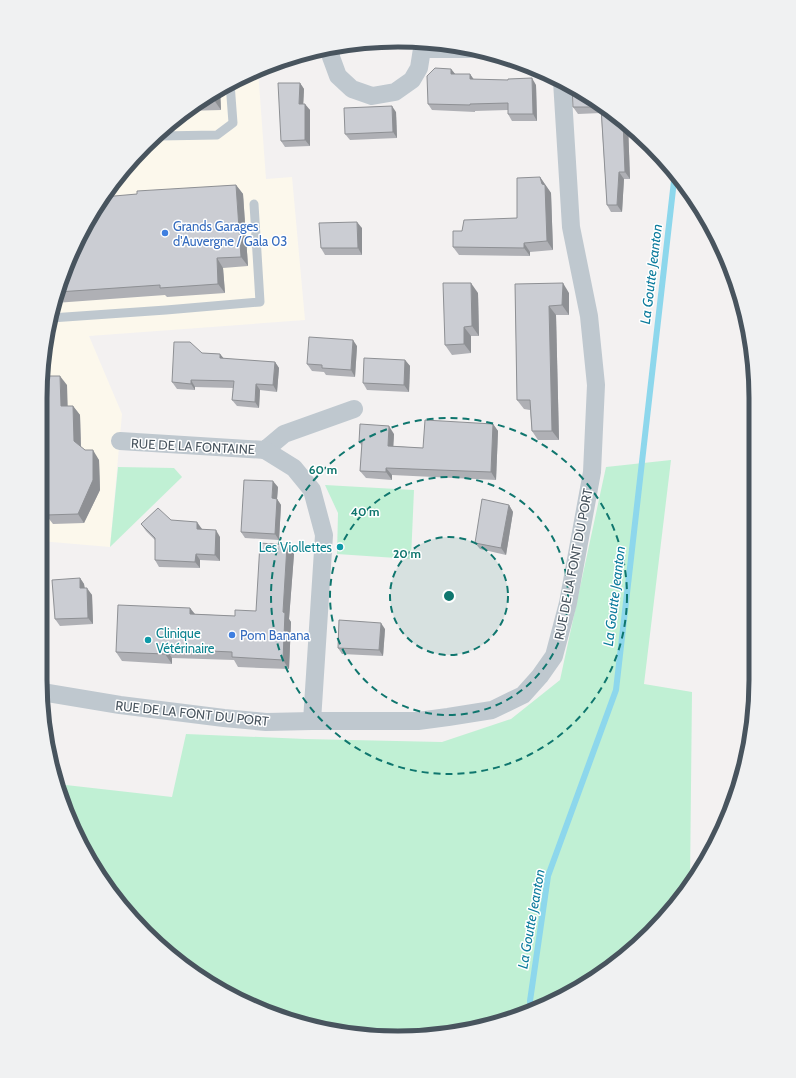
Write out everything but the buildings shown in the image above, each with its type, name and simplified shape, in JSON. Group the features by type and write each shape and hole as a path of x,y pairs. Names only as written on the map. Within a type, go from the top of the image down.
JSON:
{"street":[{"path":"330,54 330,57 338,76 352,89 372,96 395,92 412,80 419,68 422,48"},
{"name":"RUE DE LA FONT DU PORT","path":"48,693 120,705 266,722 418,722 492,710 523,695 540,676 554,656 568,603 592,472 596,385 589,316 570,227 562,88"},
{"name":"RUE DE LA FONTAINE","path":"265,450 284,434 354,409"},
{"name":"RUE DE LA FONTAINE","path":"120,442 265,450 294,468 312,490 324,535 312,721"}],"lane":[{"path":"165,136 217,135 233,123 231,90"},
{"path":"57,318 260,302 254,204"}],"shaded area":[{"path":"258,76 266,179 292,177 305,320 89,336 122,414 110,547 47,542 48,375 50,352 59,307 74,264 94,222 106,203 134,167 167,134 203,106 243,83"}],"green space":[{"path":"671,460 644,684 692,692 690,875 662,911 646,928 629,944 593,972 574,984 532,1004 489,1019 466,1024 444,1028 398,1031 352,1028 330,1024 307,1019 264,1004 222,984 203,972 167,944 150,928 120,894 94,856 83,835 63,785 172,797 186,734 305,739 442,742 511,719 560,680 606,467"},
{"path":"118,467 174,468 182,477 110,547"},
{"path":"325,485 414,490 411,559 337,554 338,513"}],"waterway":[{"name":"La Goutte Jeanton","path":"530,1005 548,876 616,690 674,181"}],"place":[{"name":"Grands Garages d'Auvergne / Gala 03","path":"165,233"},
{"name":"Les Viollettes","path":"340,547"},
{"name":"Pom Banana","path":"232,635"},
{"name":"Clinique Vétérinaire","path":"148,640"}]}
